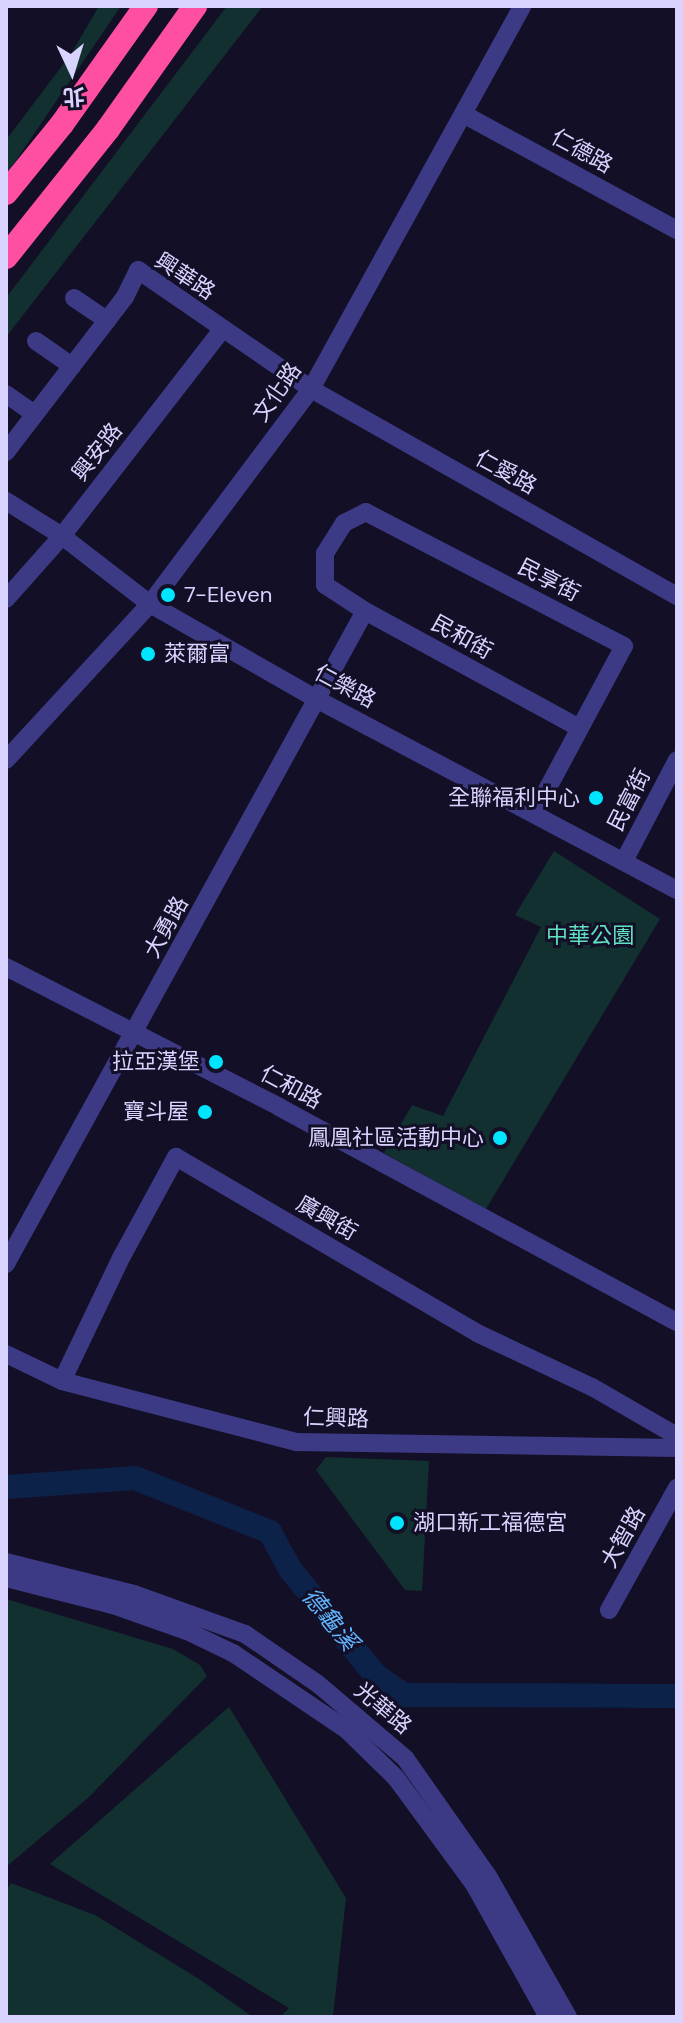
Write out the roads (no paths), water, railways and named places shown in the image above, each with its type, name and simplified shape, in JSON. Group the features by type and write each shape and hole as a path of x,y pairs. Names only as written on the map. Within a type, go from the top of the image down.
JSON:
{"highway":[{"path":"6,193 62,124 146,6"},
{"path":"6,257 108,129 195,6"}],"street":[{"name":"文化路","path":"6,760 150,604 311,389 465,115 522,6"},
{"name":"仁德路","path":"465,115 677,230"},
{"name":"興華路","path":"6,452 125,297 138,270 311,389"},
{"path":"74,298 107,320"},
{"name":"興安路","path":"6,599 62,536 222,330"},
{"path":"36,341 72,366"},
{"name":"仁愛路","path":"311,389 677,596"},
{"path":"6,394 35,414"},
{"name":"仁樂路","path":"6,501 62,536 150,604 318,700 535,812 677,890"},
{"name":"民享街","path":"325,585 325,553 344,523 366,512 624,646 535,812"},
{"name":"民和街","path":"325,585 365,611 578,727"},
{"name":"大勇路","path":"6,1264 230,861 272,774 318,700 365,611"},
{"name":"民富街","path":"624,861 677,760"},
{"name":"仁和路","path":"6,967 306,1122 677,1322"},
{"name":"廣興街","path":"62,1381 122,1256 176,1157 477,1333 592,1387 677,1436"},
{"name":"仁興路","path":"6,1354 62,1381 297,1442 677,1448"},
{"name":"大智路","path":"609,1610 677,1488"},
{"name":"光華路","path":"6,1562 134,1594 245,1634 318,1684 405,1758 488,1876 568,2017"},
{"name":"光華路","path":"6,1578 113,1605 187,1631 233,1653 347,1730 396,1778 419,1817 474,1884 548,2017"}],"waterway":[{"name":"德龜溪","path":"6,1487 135,1478 270,1532 290,1569 374,1674 404,1695 677,1696"}],"place":[{"name":"7-Eleven","path":"168,595"},
{"name":"萊爾富","path":"148,654"},
{"name":"全聯福利中心","path":"596,798"},
{"name":"拉亞漢堡","path":"216,1062"},
{"name":"寶斗屋","path":"205,1112"},
{"name":"鳳凰社區活動中心","path":"500,1138"},
{"name":"湖口新工福德宮","path":"397,1523"}],"park label":[{"name":"中華公園","path":"590,936"}]}
